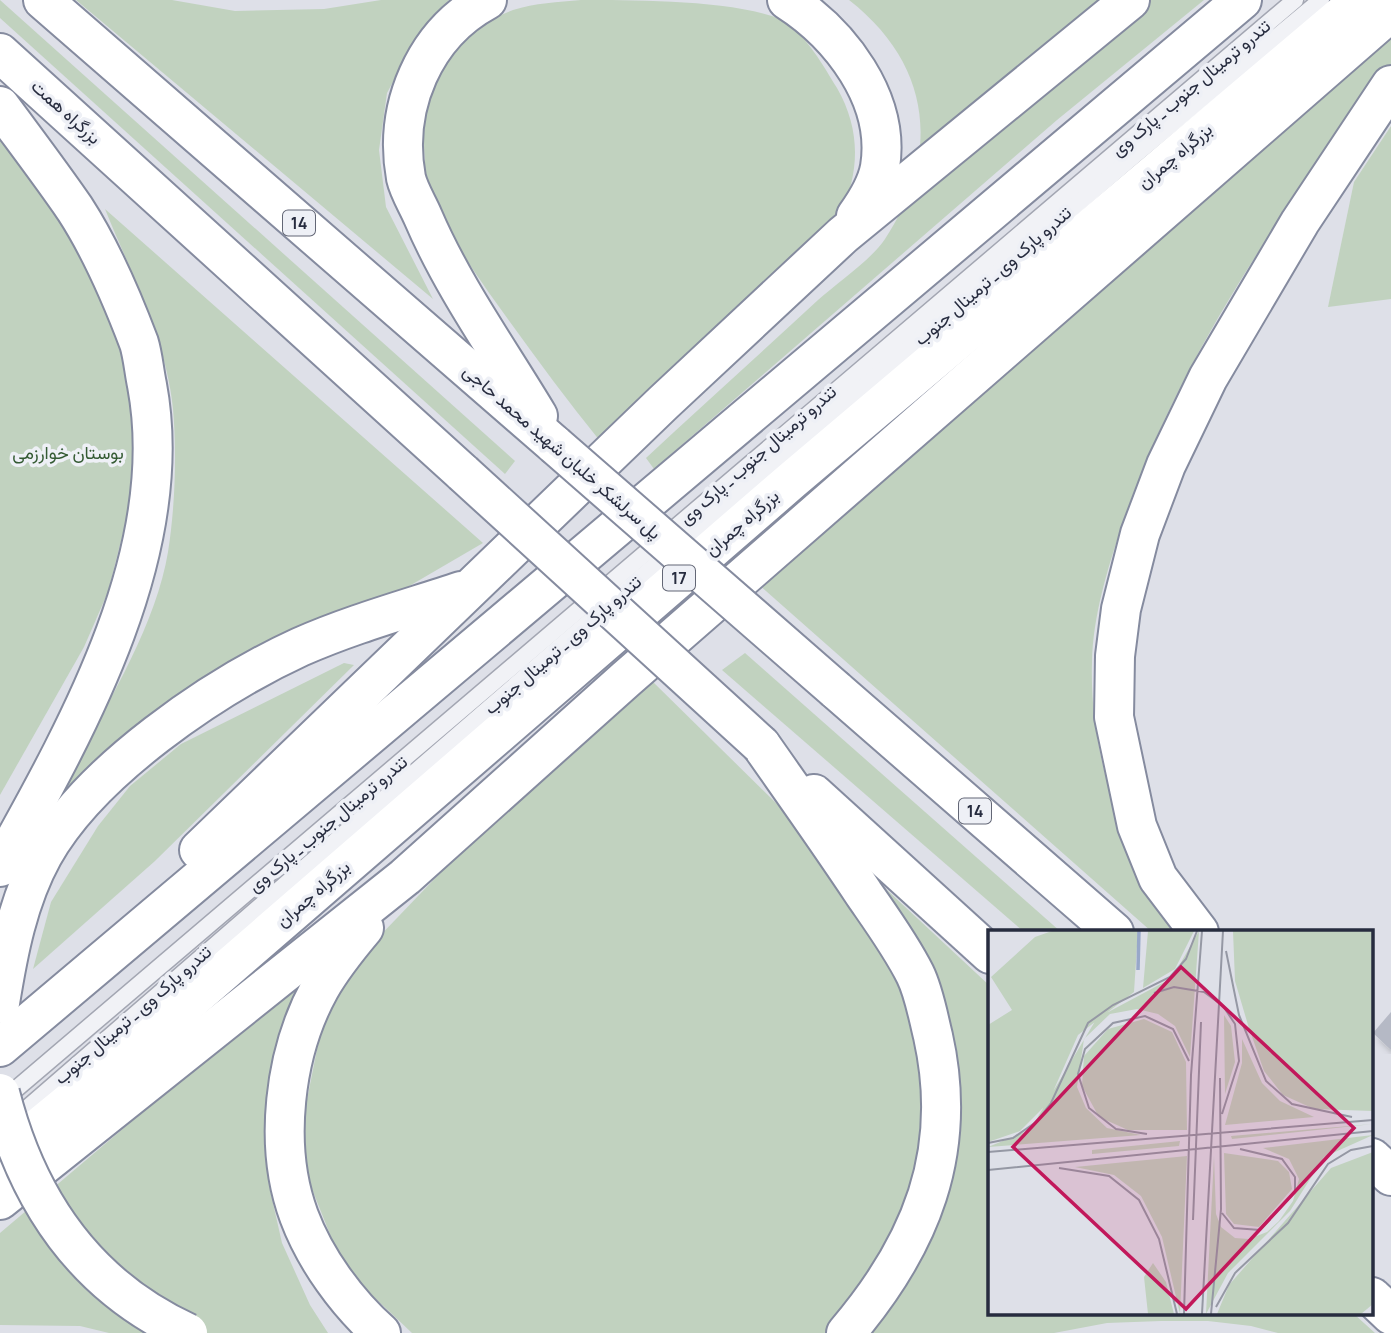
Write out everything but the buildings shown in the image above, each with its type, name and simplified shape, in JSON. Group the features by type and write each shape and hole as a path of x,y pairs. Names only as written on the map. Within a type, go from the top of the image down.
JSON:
{"highway":[{"name":"پل سرلشکر خلبان شهید محمد حاجی","path":"43,0 1112,930"},
{"path":"487,0 457,18 427,54 412,92 405,135 406,178 437,250 555,445"},
{"path":"787,0 814,18 836,39 858,72 874,109 881,143 880,169 870,195 843,235"},
{"path":"114,950 172,878 235,813 843,235 1130,0"},
{"path":"0,1047 1242,0"},
{"name":"بزرگراه چمران","path":"0,1159 132,1051 781,489 1360,0"},
{"path":"0,1200 405,877 626,679 1391,12"},
{"name":"بزرگراه همت","path":"0,53 761,745"},
{"path":"1197,930 1158,878 1137,826 1114,717 1115,656 1121,609 1140,534 1166,465 1208,378 1300,222 1391,85"},
{"path":"0,106 76,211 114,285 140,346 150,404 153,446 152,493 144,543 125,606 71,729 0,867"},
{"path":"0,1003 16,924 43,855 67,820 113,772 173,723 289,653 339,632 470,588"},
{"path":"761,745 988,952"},
{"path":"761,745 870,902 916,976 939,1063 942,1102 940,1146 928,1194 899,1262 875,1299 845,1333"},
{"path":"381,1333 344,1292 320,1257 299,1217 291,1186 286,1124 295,1057 307,1017 320,988 344,953 405,877"},
{"path":"0,1093 12,1141 35,1189 64,1236 108,1283 159,1320 188,1333"},
{"path":"1374,1160 1391,1176"},
{"path":"1374,1299 1391,1315"}],"lane":[{"name":"تندرو ترمینال جنوب ـ پارک وی","path":"0,1103 1295,0"},
{"name":"تندرو پارک وی ـ ترمینال جنوب","path":"0,1131 631,586 1321,0"}],"green space":[{"path":"0,0 515,461 505,474 0,18"},
{"path":"76,0 172,0 235,11 324,9 381,0 449,0 421,30 387,93 379,150 386,207 433,299"},
{"path":"581,0 715,5 765,14 785,21 807,43 837,88 850,120 855,151 851,183 840,215 600,441 465,258 432,201 425,174 426,112 441,69 453,51 489,21 513,10 538,4"},
{"path":"849,0 1204,0 1057,120 654,469 646,458 871,255 885,239 903,207 915,174 920,142 919,111 911,81 897,52 876,25"},
{"path":"1391,37 1391,64 1388,70 1332,140 1250,265 1200,349 1138,482 1106,577 1098,611 1092,662 1097,734 1113,803 1125,836 1171,930 1150,930 757,583"},
{"path":"1391,126 1391,299 1328,307 1354,182"},
{"name":"بوستان خوارزمی","path":"0,128 75,238 130,364 137,420 135,486 108,592 84,647 0,795"},
{"path":"105,209 483,543 375,606 59,804 58,793 106,707 151,614 168,552 174,499 173,409 163,358 146,307"},
{"path":"745,653 1059,930 1022,930 722,670"},
{"path":"344,663 354,665 155,861 33,969 51,902 98,826 130,786 181,744"},
{"path":"650,679 776,803 828,862 897,964 931,1093 913,1205 827,1333 412,1333 357,1281 335,1247 308,1179 303,1120 324,1014 373,943 443,870"},
{"path":"844,850 988,984 988,1316 1356,1316 1375,1333 1278,1333 1251,1326 1208,1321 1161,1321 1107,1323 1054,1333 864,1333 959,1114"},
{"path":"335,949 267,1131 270,1190 282,1243 310,1305 328,1333 109,1333 80,1326 0,1325 0,1233"}]}
